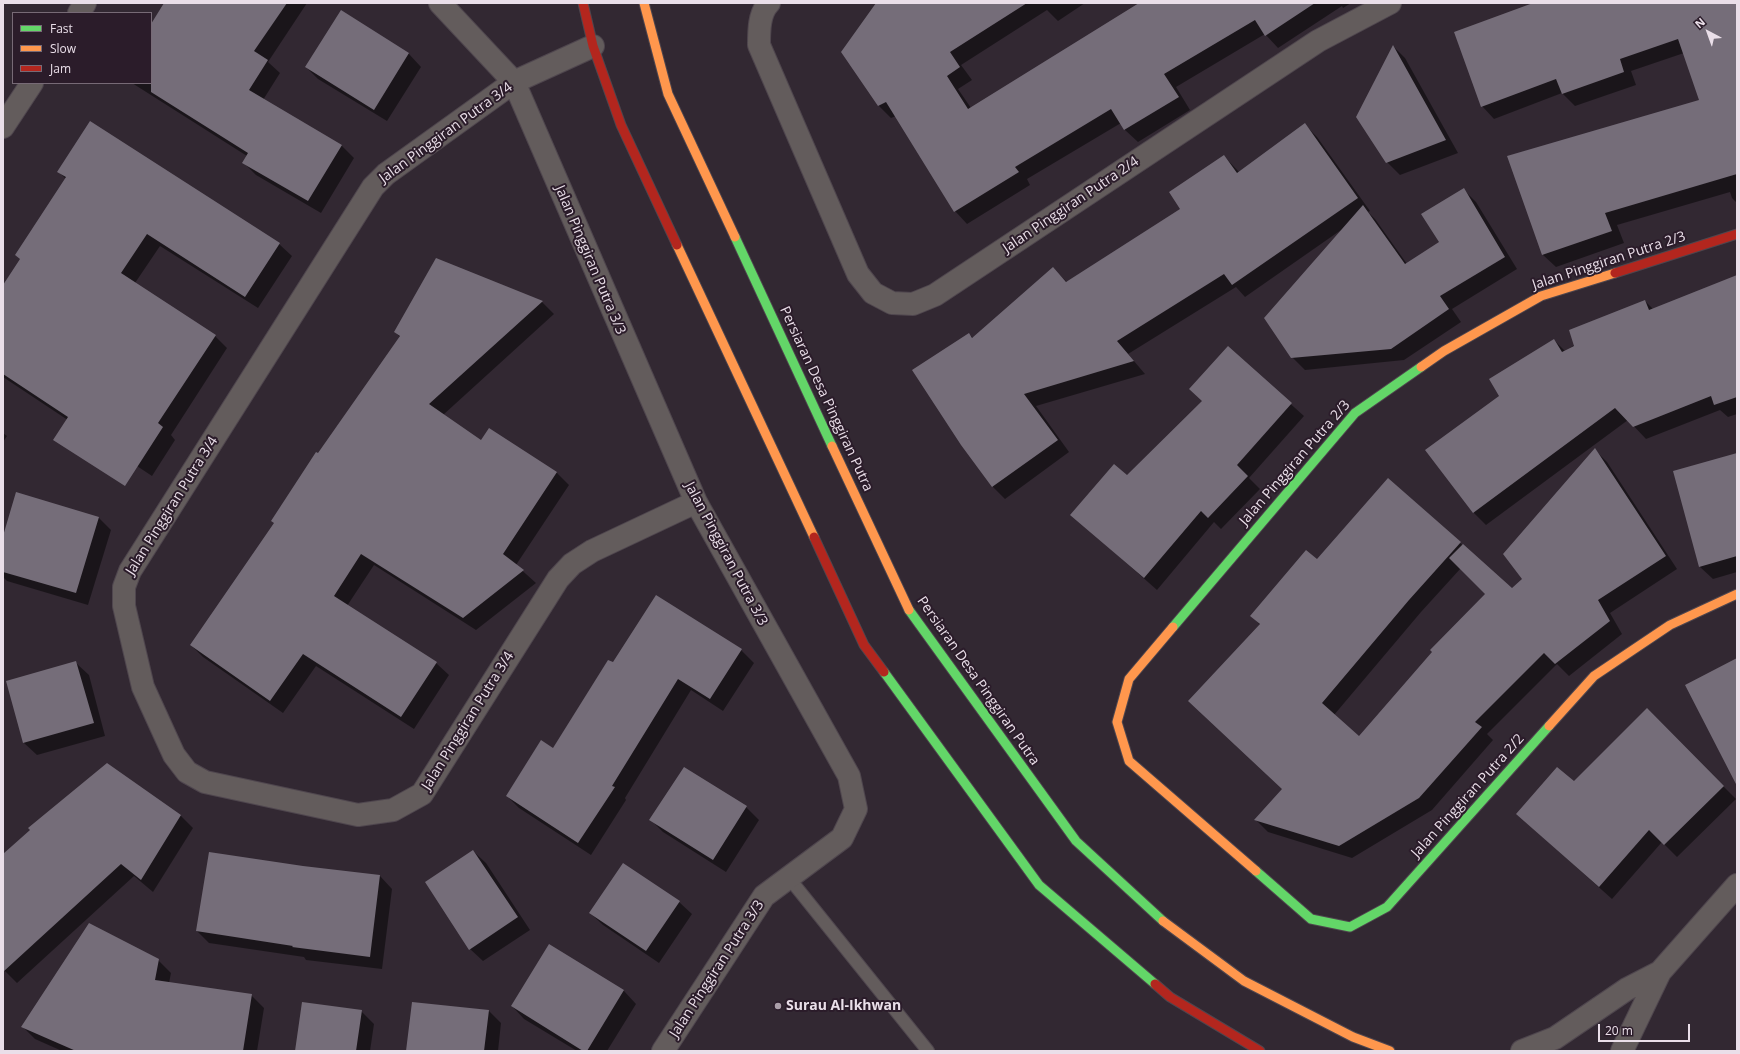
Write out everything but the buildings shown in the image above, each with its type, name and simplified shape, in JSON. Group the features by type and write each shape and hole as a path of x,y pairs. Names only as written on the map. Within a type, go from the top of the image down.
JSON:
{"street":[{"path":"80,12 85,3"},
{"name":"Jalan Pinggiran Putra 3/3","path":"440,3 514,82 696,502 849,776 856,809 842,838 764,896 663,1051"},
{"path":"583,3 593,46 621,125 864,645 1039,885 1170,997 1260,1051"},
{"name":"Persiaran Desa Pinggiran Putra","path":"644,3 668,94 908,608 1076,841 1156,916 1244,981 1353,1037 1390,1051"},
{"name":"Jalan Pinggiran Putra 2/4","path":"769,3 765,6 759,26 759,45 858,274 873,293 892,303 913,304 935,295 1318,41 1390,3"},
{"name":"Jalan Pinggiran Putra 3/4","path":"593,46 514,82 391,171 373,187 130,571 124,587 124,606 143,687 174,755 187,772 205,782 358,815 393,810 422,794 558,579 572,564 592,551 696,502"},
{"path":"3,127 31,84"},
{"name":"Jalan Pinggiran Putra 2/3","path":"1220,840 1128,762 1117,722 1129,679 1355,413 1444,351 1541,296 1737,234"},
{"name":"Jalan Pinggiran Putra 2/2","path":"1220,840 1311,919 1350,927 1387,907 1594,676 1670,625 1737,594"},
{"path":"1622,1051 1660,972 1737,885"},
{"path":"1522,1051 1555,1038 1627,989 1660,972"}],"lane":[{"path":"789,878 928,1051"}],"traffic: fast":[{"path":"735,237 832,446"},
{"path":"1173,627 1355,413 1421,367"},
{"path":"909,610 1076,841 1163,921"},
{"path":"884,672 1039,885 1155,984"},
{"path":"1256,871 1311,919 1350,927 1387,907 1549,726"}],"traffic: slow":[{"path":"644,3 668,94 735,237"},
{"path":"677,245 814,537"},
{"path":"1421,367 1444,351 1541,296 1615,273"},
{"path":"832,446 909,610"},
{"path":"1549,726 1594,676 1670,625 1737,594"},
{"path":"1173,627 1129,679 1117,722 1129,761 1256,871"},
{"path":"1163,921 1244,981 1353,1037 1390,1051"}],"traffic: jam":[{"path":"583,3 593,46 621,125 677,245"},
{"path":"1615,273 1737,234"},
{"path":"814,537 864,645 884,672"},
{"path":"1155,984 1170,997 1260,1051"}],"place":[{"name":"Surau Al-Ikhwan","path":"778,1006"}]}
